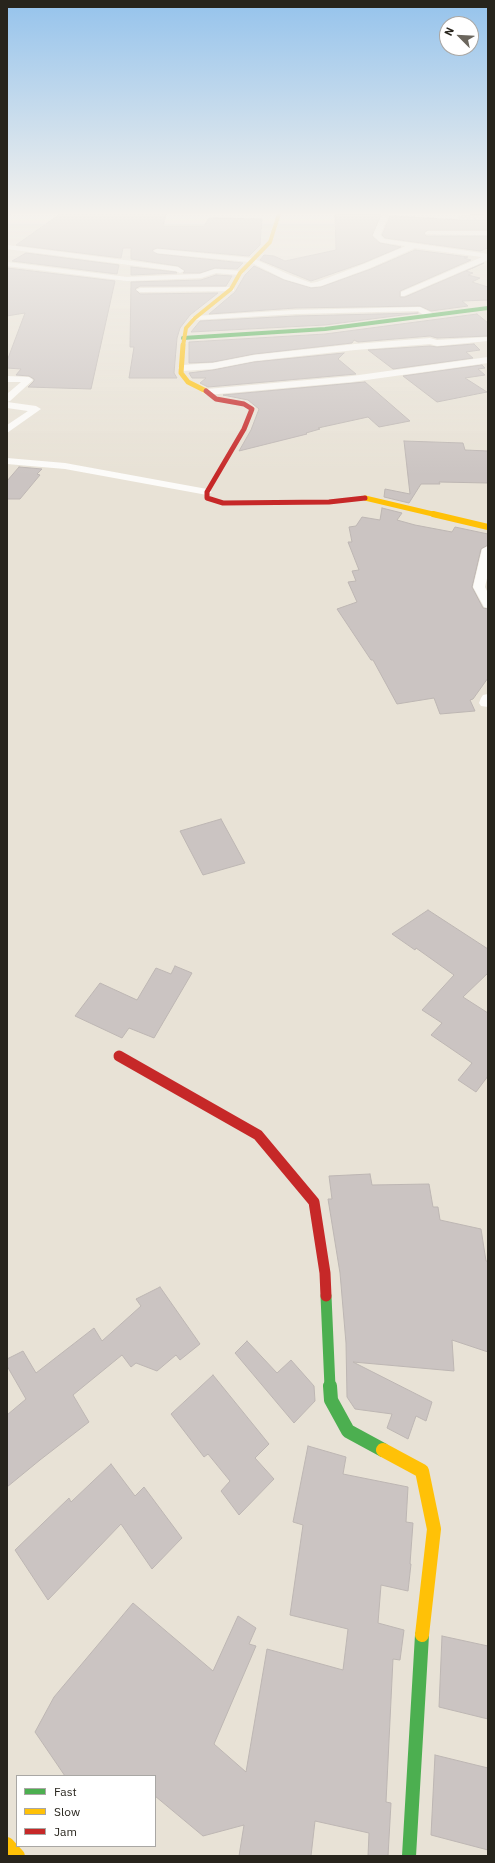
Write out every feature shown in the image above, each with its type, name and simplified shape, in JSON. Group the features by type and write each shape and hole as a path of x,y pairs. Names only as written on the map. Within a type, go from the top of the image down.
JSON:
{"street":[{"path":"216,301 195,318 186,328 183,338 181,373 188,382 207,392 216,399 244,404 252,409 244,429 207,492 207,498 222,503 329,502 364,498 488,527"},
{"path":"195,318 295,312 420,308 429,315"},
{"path":"183,338 325,329 488,308"},
{"path":"182,368 213,366 254,358 355,347 430,341 437,343 488,339"},
{"path":"437,343 461,364"},
{"path":"207,392 352,380 488,360"},
{"path":"7,379 29,380 7,399"},
{"path":"7,405 36,410 7,430"},
{"path":"7,460 66,466 207,492"},
{"path":"488,549 479,587 488,604"},
{"path":"119,1056 258,1135 314,1202 325,1273 331,1400 348,1431 422,1471 434,1528 420,1656 409,1856"},
{"path":"7,1844 18,1856"}],"building":[{"path":"7,301 111,301 91,389 28,387 34,379 29,376 16,375 21,369 7,368 7,361 25,313 7,316"},
{"path":"131,301 208,301 190,315 180,328 177,338 174,373 177,378 129,378 134,347 130,347"},
{"path":"224,301 464,301 462,301 468,306 431,311 420,306 295,308 209,314"},
{"path":"418,313 325,325 191,332 200,321 295,316"},
{"path":"477,314 488,323 488,336 437,338 430,336 358,342 354,340 352,343 254,354 213,362 189,363 189,342 325,334"},
{"path":"474,344 480,350 466,352 473,358 393,369 368,350 430,346 437,347"},
{"path":"344,353 338,359 356,374 208,387 200,383 206,378 192,378 189,373 254,362"},
{"path":"482,365 485,368 478,369 485,375 465,378 487,392 437,402 403,376"},
{"path":"365,382 410,421 379,427 368,417 318,428 320,429 306,433 307,434 239,451 251,430 259,409 248,400 223,395"},
{"path":"404,441 463,443 465,450 488,451 488,483 439,482 440,484 421,484 409,503 384,497 385,489 410,494"},
{"path":"19,467 42,469 37,474 40,475 20,499 7,499 7,481"},
{"path":"382,508 402,513 397,520 415,525 452,532 455,527 488,534 488,545 481,549 472,587 483,608 488,609 488,678 473,699 470,700 475,711 440,714 434,698 397,704 373,660 371,660 337,609 357,602 348,582 356,581 352,571 359,570 348,542 352,542 349,527 356,526 362,517 380,520"},
{"path":"221,819 245,863 203,875 180,831"},
{"path":"428,910 488,949 488,973 463,997 488,1013 488,1076 476,1092 458,1080 472,1063 431,1035 442,1023 422,1010 454,975 416,948 415,950 392,934"},
{"path":"175,966 192,973 154,1038 129,1028 122,1038 75,1016 100,983 137,1000 156,968 171,974"},
{"path":"370,1174 372,1185 429,1184 433,1207 438,1207 440,1220 481,1229 486,1261 488,1261 488,1352 452,1340 454,1371 353,1362 432,1402 426,1421 416,1416 408,1439 387,1428 392,1414 355,1409 347,1397 346,1343 340,1273 328,1199 332,1199 329,1176"},
{"path":"160,1287 200,1344 180,1360 176,1355 157,1371 136,1363 131,1367 122,1355 73,1395 89,1422 7,1487 7,1415 26,1399 7,1366 7,1359 23,1351 36,1373 94,1328 102,1341 141,1306 136,1299"},
{"path":"247,1341 277,1373 291,1360 314,1386 315,1401 294,1423 235,1353"},
{"path":"213,1375 269,1444 255,1458 274,1479 239,1515 221,1491 230,1481 208,1454 204,1457 171,1414"},
{"path":"308,1446 346,1457 343,1474 408,1487 406,1522 413,1523 408,1591 381,1585 378,1623 404,1630 400,1660 393,1659 386,1802 391,1803 388,1856 368,1856 369,1833 315,1821 311,1856 239,1856 244,1825 203,1836 156,1797 156,1775 64,1775 35,1732 54,1697 133,1603 213,1671 238,1616 256,1628 249,1644 256,1646 214,1744 246,1772 267,1649 343,1670 348,1629 290,1615 303,1525 293,1522"},
{"path":"111,1464 135,1496 144,1487 182,1538 152,1569 121,1524 48,1600 15,1550 69,1498 71,1502"},
{"path":"442,1636 488,1646 488,1719 439,1707"},
{"path":"435,1755 488,1768 488,1850 431,1835"}],"traffic: fast":[{"path":"183,338 325,329 488,308"},
{"path":"326,1296 331,1400 348,1431 383,1450"},
{"path":"409,1856 422,1635"}],"traffic: slow":[{"path":"206,391 188,382 181,373 183,338 186,328 195,318 216,301"},
{"path":"365,498 488,527"},
{"path":"383,1450 422,1471 434,1529 422,1635"},
{"path":"7,1844 18,1856"}],"traffic: jam":[{"path":"206,391 216,399 244,404 252,409 244,429 207,492 207,498 223,503 329,502 365,498"},
{"path":"119,1056 258,1135 314,1202 325,1273 326,1296"}]}
